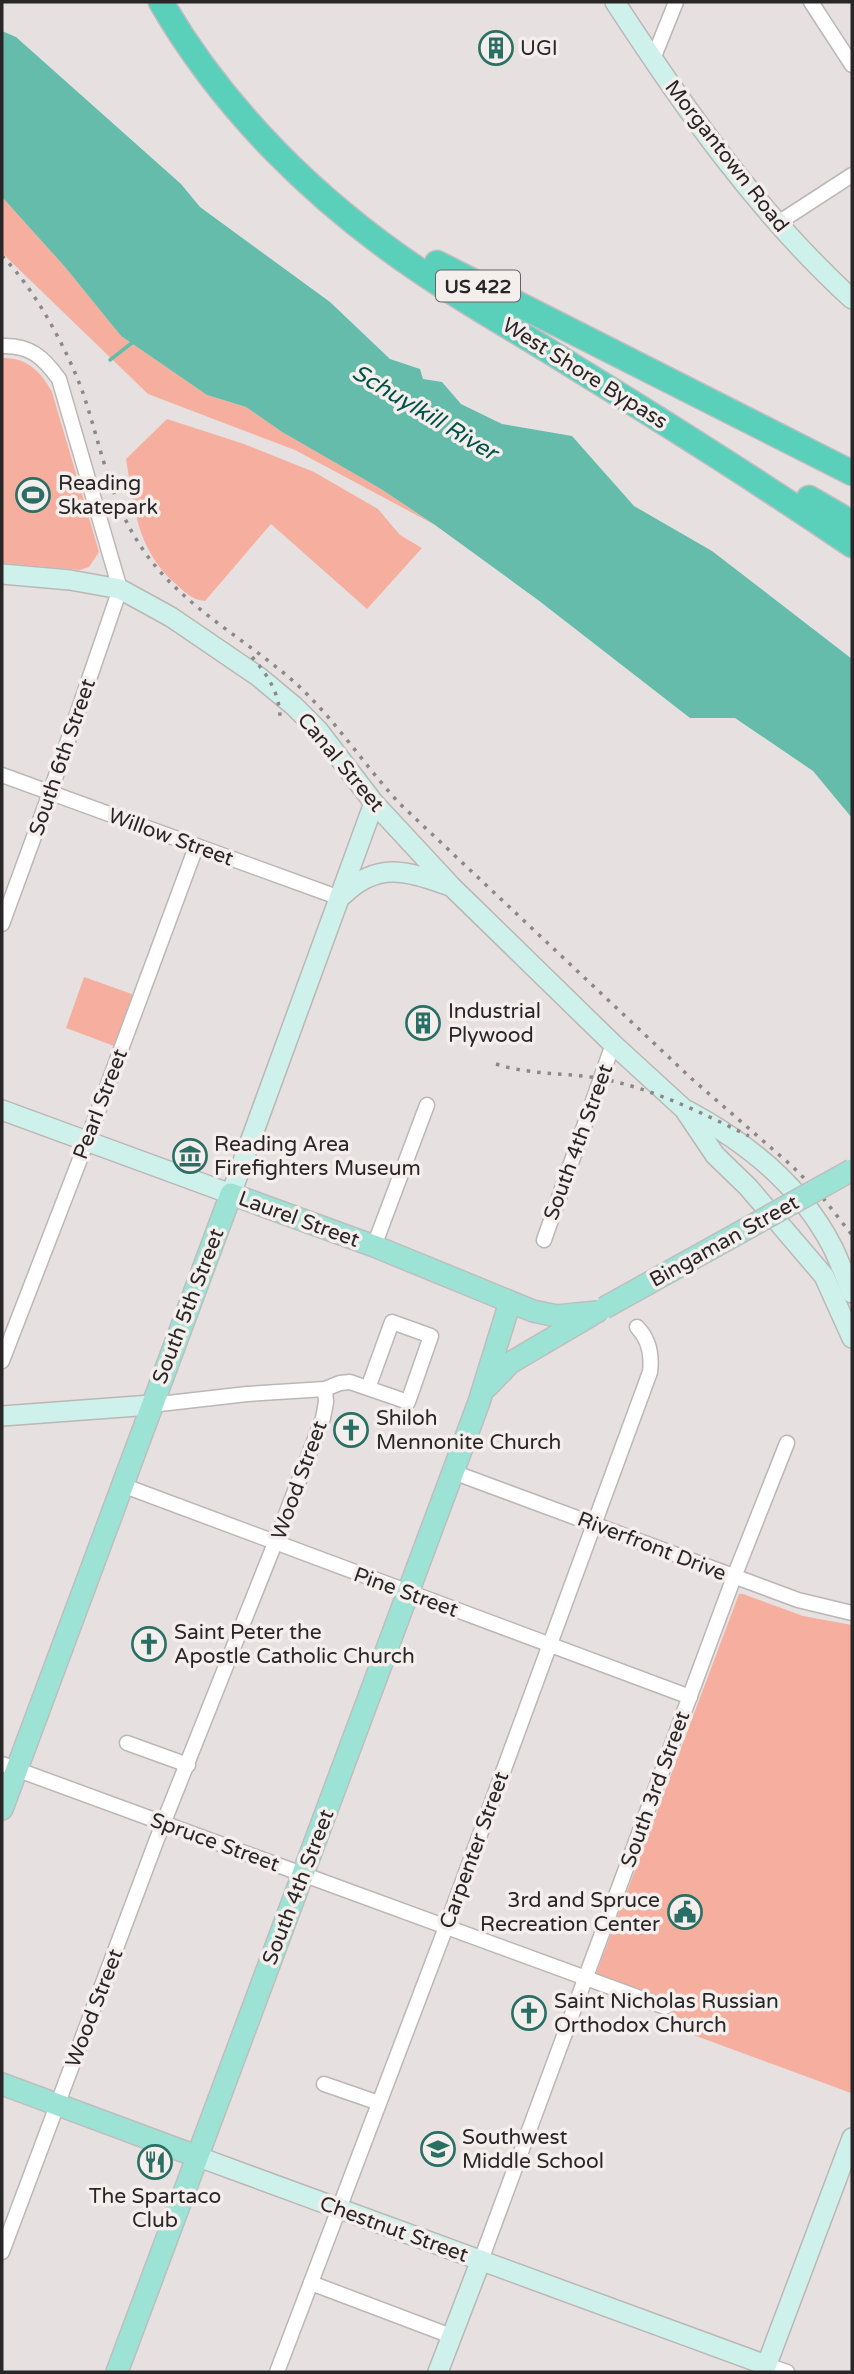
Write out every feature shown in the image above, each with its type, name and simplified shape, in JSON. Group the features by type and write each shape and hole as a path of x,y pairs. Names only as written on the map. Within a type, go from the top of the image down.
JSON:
{"highway":[{"name":"West Shore Bypass","path":"161,2 197,58 244,119 349,219 423,273 741,470 852,545"},
{"name":"West Shore Bypass","path":"179,2 228,74 253,104 292,147 363,213 446,268 852,473"},
{"path":"668,380 852,485"},
{"path":"639,406 852,523"}],"main road":[{"name":"Bingaman Street","path":"600,1310 852,1170"},
{"name":"Laurel Street","path":"231,1194 374,1246 533,1311 557,1316 600,1310"},
{"name":"South 5th Street","path":"2,1809 9,1767 122,1485 231,1194"},
{"name":"South 4th Street","path":"117,2372 479,1402 510,1302"},
{"name":"South 4th Street","path":"479,1402 491,1381 510,1363 600,1310"},
{"name":"Chestnut Street","path":"2,2084 196,2156"}],"street":[{"name":"Morgantown Road","path":"615,2 724,158 778,223 852,299"},
{"path":"653,59 676,2"},
{"path":"811,2 852,65"},
{"path":"778,223 852,175"},
{"path":"2,345 17,346 37,354 59,379 120,589"},
{"name":"Canal Street","path":"2,575 70,580 120,589 171,617 274,688 318,730 374,803 452,887 613,1044 684,1109 715,1155 748,1187 824,1276 852,1338"},
{"name":"South 6th Street","path":"2,925 120,589"},
{"name":"Willow Street","path":"2,775 340,898"},
{"name":"South 5th Street","path":"231,1194 374,803"},
{"name":"Pearl Street","path":"2,1361 196,847"},
{"path":"340,898 364,877 396,872 415,874 452,887"},
{"name":"South 4th Street","path":"544,1240 613,1044"},
{"path":"374,1246 427,1105"},
{"name":"Canal Street","path":"684,1109 714,1125 786,1181 812,1213 833,1248 852,1293"},
{"name":"Laurel Street","path":"2,1110 231,1194"},
{"path":"2,1416 151,1405 247,1394 325,1390 350,1382 408,1402 431,1336 392,1322 368,1388"},
{"name":"Carpenter Street","path":"277,2372 446,1927 650,1372 652,1357 643,1333 637,1327"},
{"name":"Wood Street","path":"2,2252 164,1824 323,1418 325,1390"},
{"name":"South 3rd Street","path":"438,2372 734,1577 787,1443"},
{"name":"Riverfront Drive","path":"453,1472 734,1577 821,1607 852,1613"},
{"name":"Pine Street","path":"122,1485 690,1697"},
{"path":"127,1743 188,1765"},
{"name":"Spruce Street","path":"9,1767 665,2007"},
{"path":"324,2084 379,2103"},
{"path":"765,2368 852,2138"},
{"name":"Chestnut Street","path":"196,2156 765,2368 787,2372"},
{"path":"311,2283 451,2336"}],"shaded area":[{"path":"2,197 65,267 121,336 207,395 246,407 282,432 381,489 435,525 295,450 148,394 2,253"},
{"path":"2,358 19,360 32,367 52,392 99,552 89,567 80,570 2,563"},
{"path":"167,419 244,444 314,472 378,509 400,535 422,548 367,609 271,524 205,601 193,598 164,572 145,543 135,511 126,459"},
{"path":"84,977 132,994 114,1046 66,1028"},
{"path":"739,1594 803,1616 852,1625 851,2093 669,2026 671,2001 596,1974"}],"water":[{"name":"Schuylkill River","path":"2,31 16,37 181,184 200,207 330,302 390,359 420,369 423,379 442,382 461,404 502,424 572,436 634,506 712,551 852,659 852,818 813,771 735,718 690,718 538,600 435,525 381,489 282,432 246,407 207,395 121,336 65,267 2,197"}],"waterway":[{"path":"110,360 133,342"}],"railway":[{"path":"2,256 26,285 49,320 83,393 106,469 128,525 170,583 307,694 400,804 692,1079 792,1166 819,1193 852,1235"},
{"path":"252,657 272,685 278,701 280,719"},
{"path":"496,1064 608,1080 645,1090 749,1136"}],"place":[{"name":"UGI","path":"496,48"},
{"name":"Reading Skatepark","path":"33,495"},
{"name":"Industrial Plywood","path":"423,1023"},
{"name":"Reading Area Firefighters Museum","path":"190,1156"},
{"name":"Shiloh Mennonite Church","path":"351,1430"},
{"name":"Saint Peter the Apostle Catholic Church","path":"149,1644"},
{"name":"3rd and Spruce Recreation Center","path":"685,1912"},
{"name":"Saint Nicholas Russian Orthodox Church","path":"529,2013"},
{"name":"Southwest Middle School","path":"438,2149"},
{"name":"The Spartaco Club","path":"155,2162"}]}
